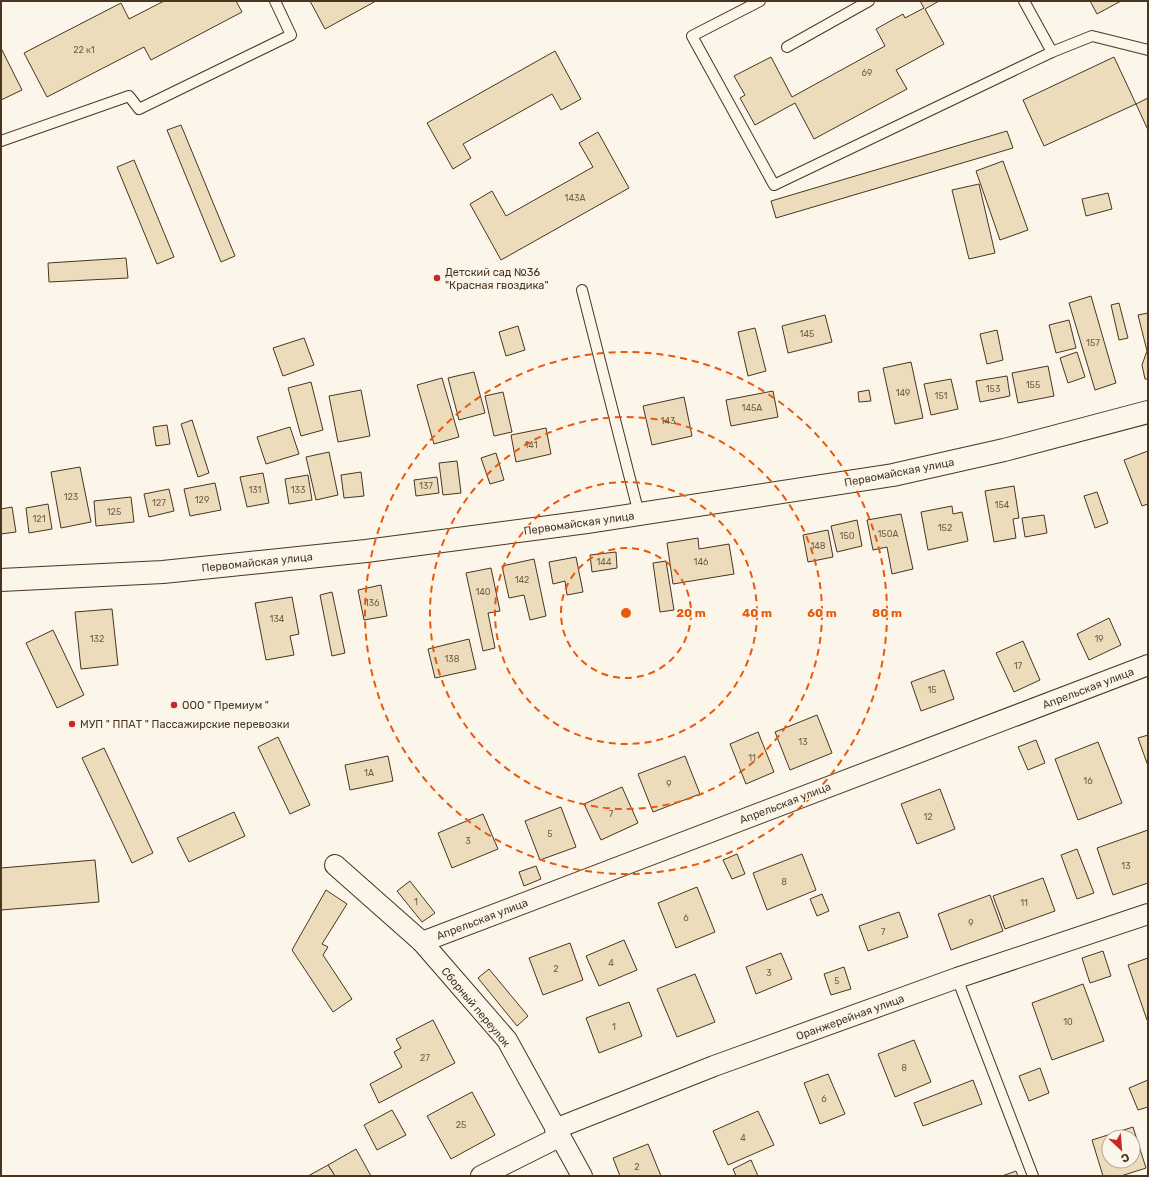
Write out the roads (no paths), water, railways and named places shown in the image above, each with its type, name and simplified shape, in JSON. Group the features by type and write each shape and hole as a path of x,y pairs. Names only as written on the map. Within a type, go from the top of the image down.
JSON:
{"street":[{"name":"Первомайская улица","path":"1,580 163,572 366,551 639,514 893,475 1004,450 1148,412"},
{"name":"Апрельская улица","path":"422,942 1148,665"},
{"name":"Сборный переулок","path":"335,865 422,942 506,1040 582,1176"},
{"name":"Оранжерейная улица","path":"481,1176 557,1133 714,1066 957,978 1148,914"}],"lane":[{"path":"1,141 129,96 138,109 291,35 275,1"},
{"path":"760,1 692,36 774,185 1052,52 1092,36 1148,50"},
{"path":"787,47 869,1"},
{"path":"1024,1 1052,52"},
{"path":"582,290 639,514"},
{"path":"957,978 1033,1176"}],"place":[{"name":"Детский сад №36 \"Красная гвоздика\"","path":"437,278"},
{"name":"ООО \" Премиум \"","path":"174,705"},
{"name":"МУП \" ППАТ \" Пассажирские перевозки","path":"72,724"}]}
